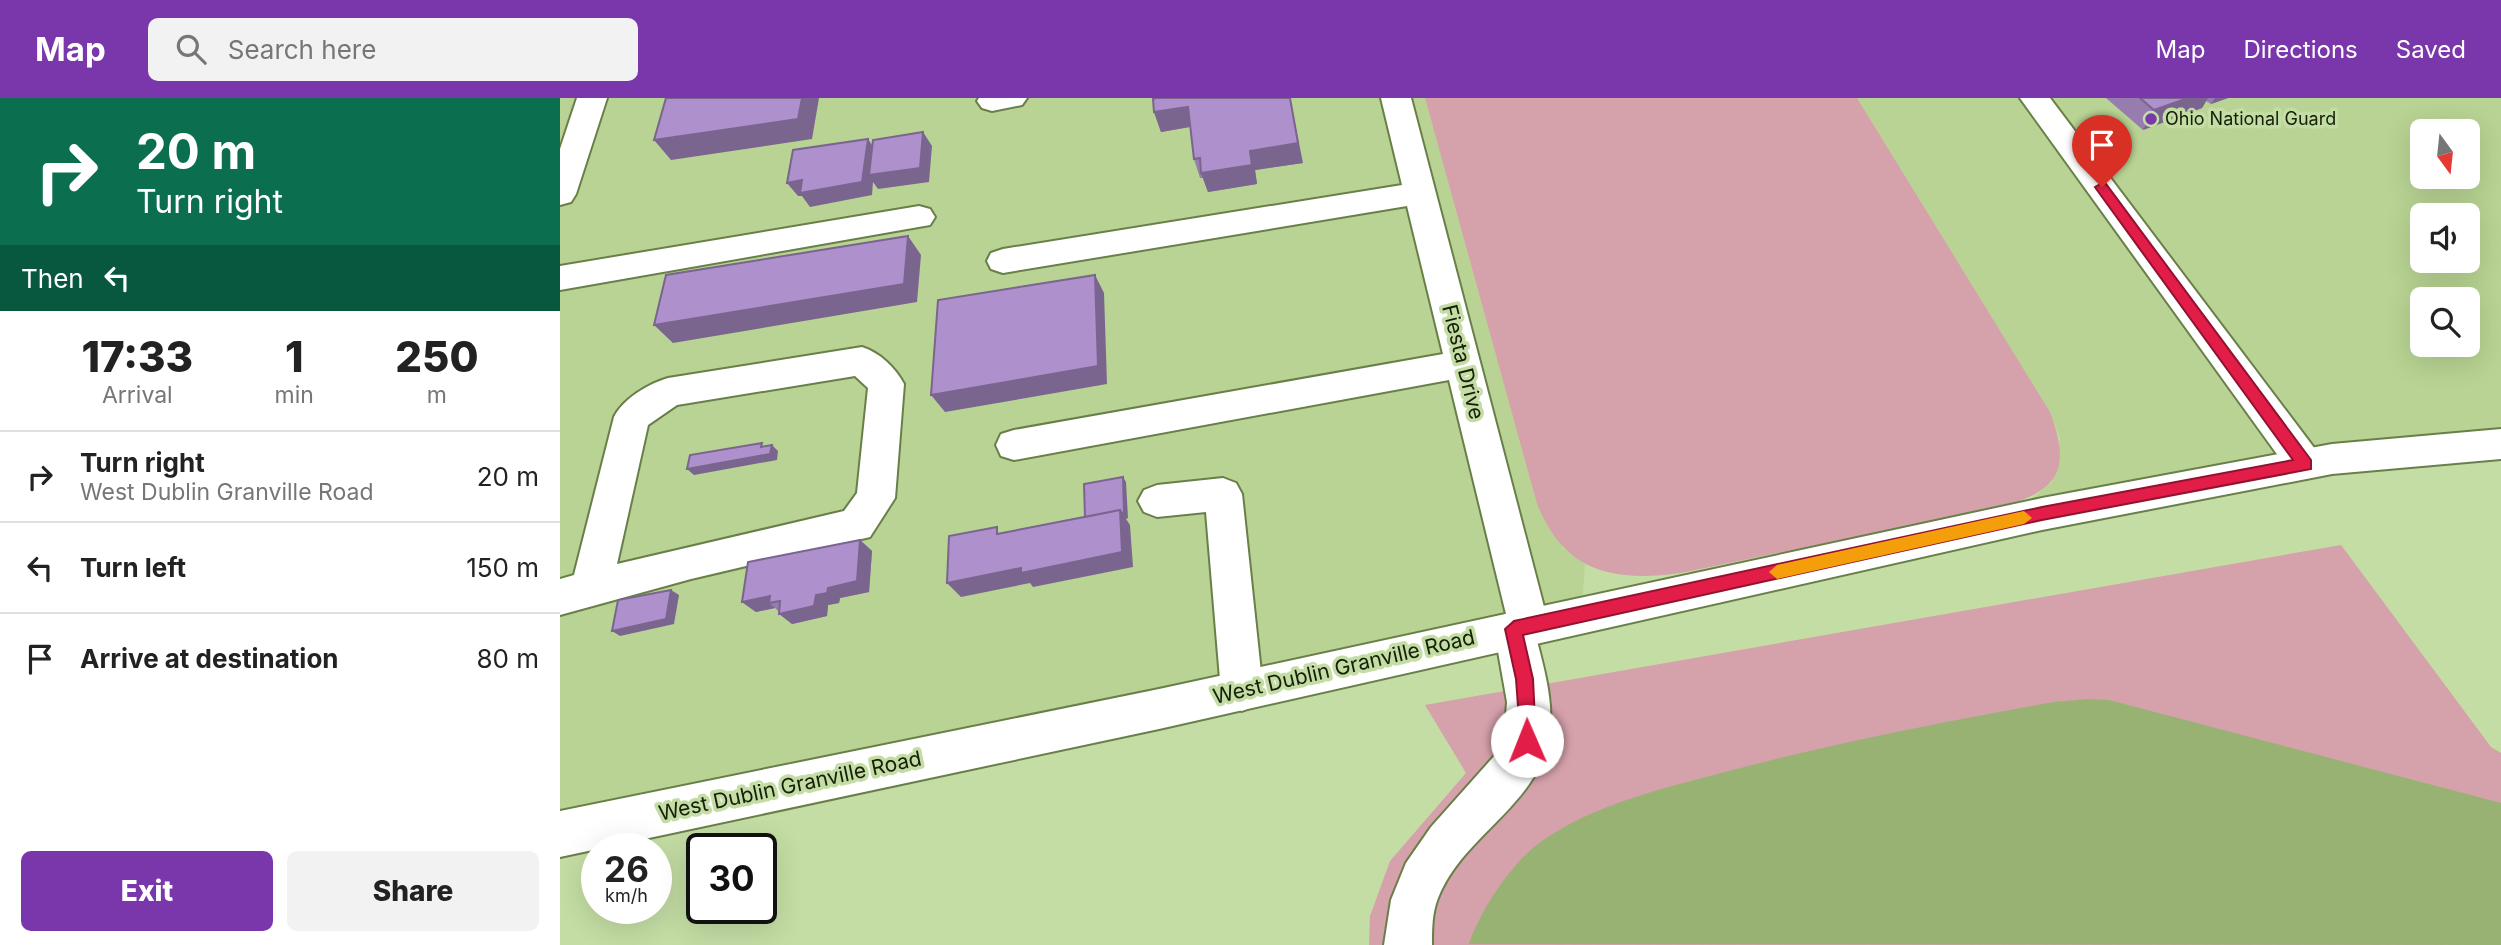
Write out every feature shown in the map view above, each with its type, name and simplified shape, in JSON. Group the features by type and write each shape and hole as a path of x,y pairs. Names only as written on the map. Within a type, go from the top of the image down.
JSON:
{"main road":[{"path":"560,194 592,98"},
{"name":"Fiesta Drive","path":"1396,98 1464,365 1522,627 1528,734 1522,756 1439,851 1427,871 1412,902 1408,945"},
{"path":"2035,98 2305,464"},
{"path":"1003,261 1420,193"},
{"path":"560,278 919,217"},
{"path":"862,361 886,384 876,498 856,525 691,562 575,593 632,417 668,392 862,361"},
{"path":"1014,445 1464,365"},
{"name":"West Dublin Granville Road","path":"560,834 1242,691 2042,514 2305,464 2501,444"},
{"path":"1157,501 1223,494 1242,691"}],"shaded area":[{"path":"560,98 1425,98 1537,504 1563,548 1585,564 1581,623 597,833 581,833 581,837 560,841"},
{"path":"1425,98 1857,98 2050,412 2060,461 2050,483 2039,492 2005,506 1681,573 1634,576 1594,568 1577,559 1548,527 1537,504"},
{"path":"1857,98 2501,98 2501,431 2397,439 2034,497 2052,482 2060,439 2050,412"},
{"path":"2341,545 2491,747 2501,753 2501,945 1369,945 1370,916 1390,861 1466,773 1425,705"},
{"path":"2109,700 2501,803 2501,945 1469,944 1489,902 1509,873 1531,850 1562,828 1605,808 1675,785 1845,743 2054,702"}],"building":[{"path":"666,98 802,98 798,119 654,140"},
{"path":"1290,98 1298,143 1250,151 1252,165 1201,173 1200,158 1194,159 1188,107 1154,112 1153,99"},
{"path":"2140,98 2188,98 2154,110"},
{"path":"923,132 920,168 869,175 873,140"},
{"path":"868,139 862,182 800,193 802,180 787,183 793,150"},
{"path":"908,236 904,284 654,325 666,275"},
{"path":"1095,275 1098,366 931,395 938,300"},
{"path":"762,443 761,447 772,445 770,454 687,469 690,455"},
{"path":"1123,477 1124,513 1120,510 1085,517 1084,484"},
{"path":"1120,510 1122,552 1021,573 1021,568 947,583 949,536 997,527 997,534"},
{"path":"860,540 857,581 828,588 827,593 816,595 814,606 779,614 780,601 769,603 770,596 742,602 748,562"},
{"path":"671,590 666,619 612,631 618,600"}],"slow traffic":[{"path":"1777,572 2024,518"}],"place":[{"name":"Ohio National Guard","path":"2151,119"}],"route":[{"path":"1527,741 1524,679 1514,629 2042,514 2305,464 2102,187"}]}
